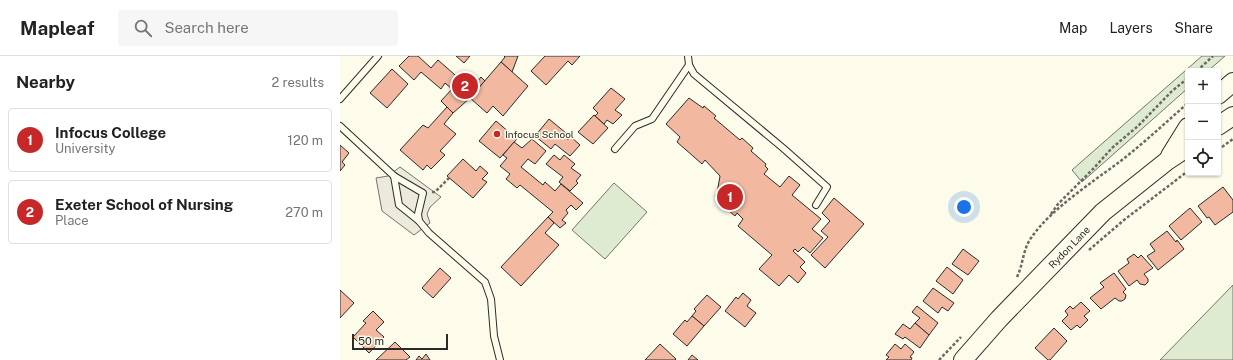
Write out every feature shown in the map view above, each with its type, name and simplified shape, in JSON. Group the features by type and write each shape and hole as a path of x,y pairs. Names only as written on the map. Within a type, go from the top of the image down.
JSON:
{"main road":[{"path":"1221,92 1233,82"},
{"path":"1221,124 1233,116"},
{"path":"1167,161 1185,132"},
{"name":"Rydon Lane","path":"963,360 999,319 1103,212 1167,161 1185,149"}],"lane":[{"path":"340,99 378,56"},
{"path":"688,56 689,65 694,74 828,187 816,205"},
{"path":"615,149 635,126 652,119 689,65"},
{"path":"340,126 394,176 423,193 418,214 418,221"},
{"path":"394,176 399,205 485,282 491,299 494,336 500,360"}],"path":[{"path":"1200,68 1213,56"},
{"path":"1016,279 1030,238 1058,204 1112,148 1138,126 1172,91 1185,80"},
{"path":"1048,218 1120,161 1185,107"},
{"path":"1221,148 1233,139"},
{"path":"1088,251 1130,215 1185,172"},
{"path":"423,193 435,192 449,178"},
{"path":"939,360 961,337"}],"green space":[{"path":"1202,56 1225,56 1211,68 1188,68"},
{"path":"1185,71 1185,91 1082,182 1072,170"},
{"path":"614,183 647,212 605,259 572,230"},
{"path":"1233,285 1233,360 1160,360"}],"shaded area":[{"path":"400,167 441,197 430,207 427,214 430,223 414,235 382,211 376,178 388,176"}],"building":[{"path":"409,56 418,56 431,68 438,60 463,82 470,76 477,82 481,77 485,81 470,98 453,113 441,101 452,89 445,83 441,89 421,72 414,80 399,66"},
{"path":"456,56 470,56 464,63"},
{"path":"504,56 518,56 512,72 501,62 505,57"},
{"path":"545,56 580,56 572,65 568,61 546,85 531,71"},
{"path":"501,62 528,86 503,116 493,106 487,113 470,98"},
{"path":"392,69 408,84 387,108 370,93"},
{"path":"611,88 625,99 615,110 622,115 613,124 607,120 604,124 595,116 598,113 593,108"},
{"path":"689,98 703,108 704,106 716,116 714,118 740,140 742,138 753,148 751,151 766,164 765,166 768,169 764,174 780,187 789,176 800,185 792,195 821,219 812,229 823,238 810,253 803,247 798,252 795,249 793,251 805,262 800,267 806,273 798,283 789,275 779,286 759,269 772,255 738,226 743,219 737,213 735,216 721,204 722,201 715,196 717,193 720,176 705,160 702,164 677,142 680,137 666,124"},
{"path":"447,107 453,113 444,124 456,134 440,151 445,155 431,169 427,165 423,170 400,150 423,125 428,128"},
{"path":"594,115 608,128 593,144 578,132"},
{"path":"549,119 566,133 564,136 568,140 571,137 580,145 570,156 555,144 551,149 535,136"},
{"path":"496,121 517,139 500,158 479,141"},
{"path":"532,139 546,151 535,164 528,159 521,167 543,185 545,182 555,191 561,184 583,203 576,210 571,205 566,210 568,213 562,220 566,223 560,228 548,217 553,212 520,185 517,188 506,179 510,174 500,166 507,158 503,155 514,142 522,148"},
{"path":"340,145 349,153 342,162 345,165 340,171"},
{"path":"554,155 560,160 564,155 575,164 571,168 581,175 576,181 578,183 570,191 559,182 563,177 546,164"},
{"path":"463,159 476,171 480,166 488,173 482,179 487,182 473,198 447,176"},
{"path":"1223,187 1233,200 1233,212 1215,225 1209,217 1207,218 1198,206"},
{"path":"834,198 864,224 825,268 811,255 828,237 821,231 830,221 822,213"},
{"path":"1190,208 1202,222 1181,240 1169,226"},
{"path":"548,217 554,223 545,233 559,245 521,286 501,267"},
{"path":"1167,231 1184,249 1158,270 1147,256 1155,251 1150,244"},
{"path":"963,249 979,261 968,275 952,264"},
{"path":"1134,254 1138,258 1141,255 1153,268 1144,274 1148,279 1148,282 1145,285 1140,284 1137,280 1129,286 1118,271 1129,263 1127,259"},
{"path":"947,267 963,280 953,294 936,281"},
{"path":"440,268 451,278 433,298 422,288"},
{"path":"1114,273 1126,289 1123,292 1126,295 1125,299 1119,301 1115,298 1101,309 1090,298 1104,287 1100,283"},
{"path":"933,288 954,303 948,311 942,307 938,313 923,301"},
{"path":"340,290 354,303 340,318"},
{"path":"743,293 751,300 747,306 756,313 745,327 725,311 736,297 738,299"},
{"path":"707,295 721,307 704,326 692,316 696,311 694,309"},
{"path":"1081,302 1090,311 1084,316 1088,320 1080,328 1077,325 1071,330 1062,321 1068,315 1065,311 1070,306 1073,309"},
{"path":"917,306 938,323 929,335 915,323 920,318 912,312"},
{"path":"373,311 384,322 376,330 384,337 369,353 353,337 366,323 363,321"},
{"path":"692,316 704,326 687,346 673,334 685,320 687,322"},
{"path":"915,323 929,335 920,348 905,337 903,339 895,334 903,324 910,329"},
{"path":"1054,328 1067,341 1050,360 1048,360 1035,348"},
{"path":"395,342 410,357 406,360 376,360"},
{"path":"660,344 676,359 645,360"},
{"path":"895,344 901,349 905,344 914,352 910,357 912,358 911,360 886,360 889,357 886,355"},
{"path":"426,354 430,360 416,360 419,356 422,359"},
{"path":"692,355 698,360 688,360"}],"place":[{"name":"Exeter School of Nursing","path":"465,86"},
{"name":"Infocus School","path":"497,134"},
{"name":"Infocus College","path":"730,197"}]}
